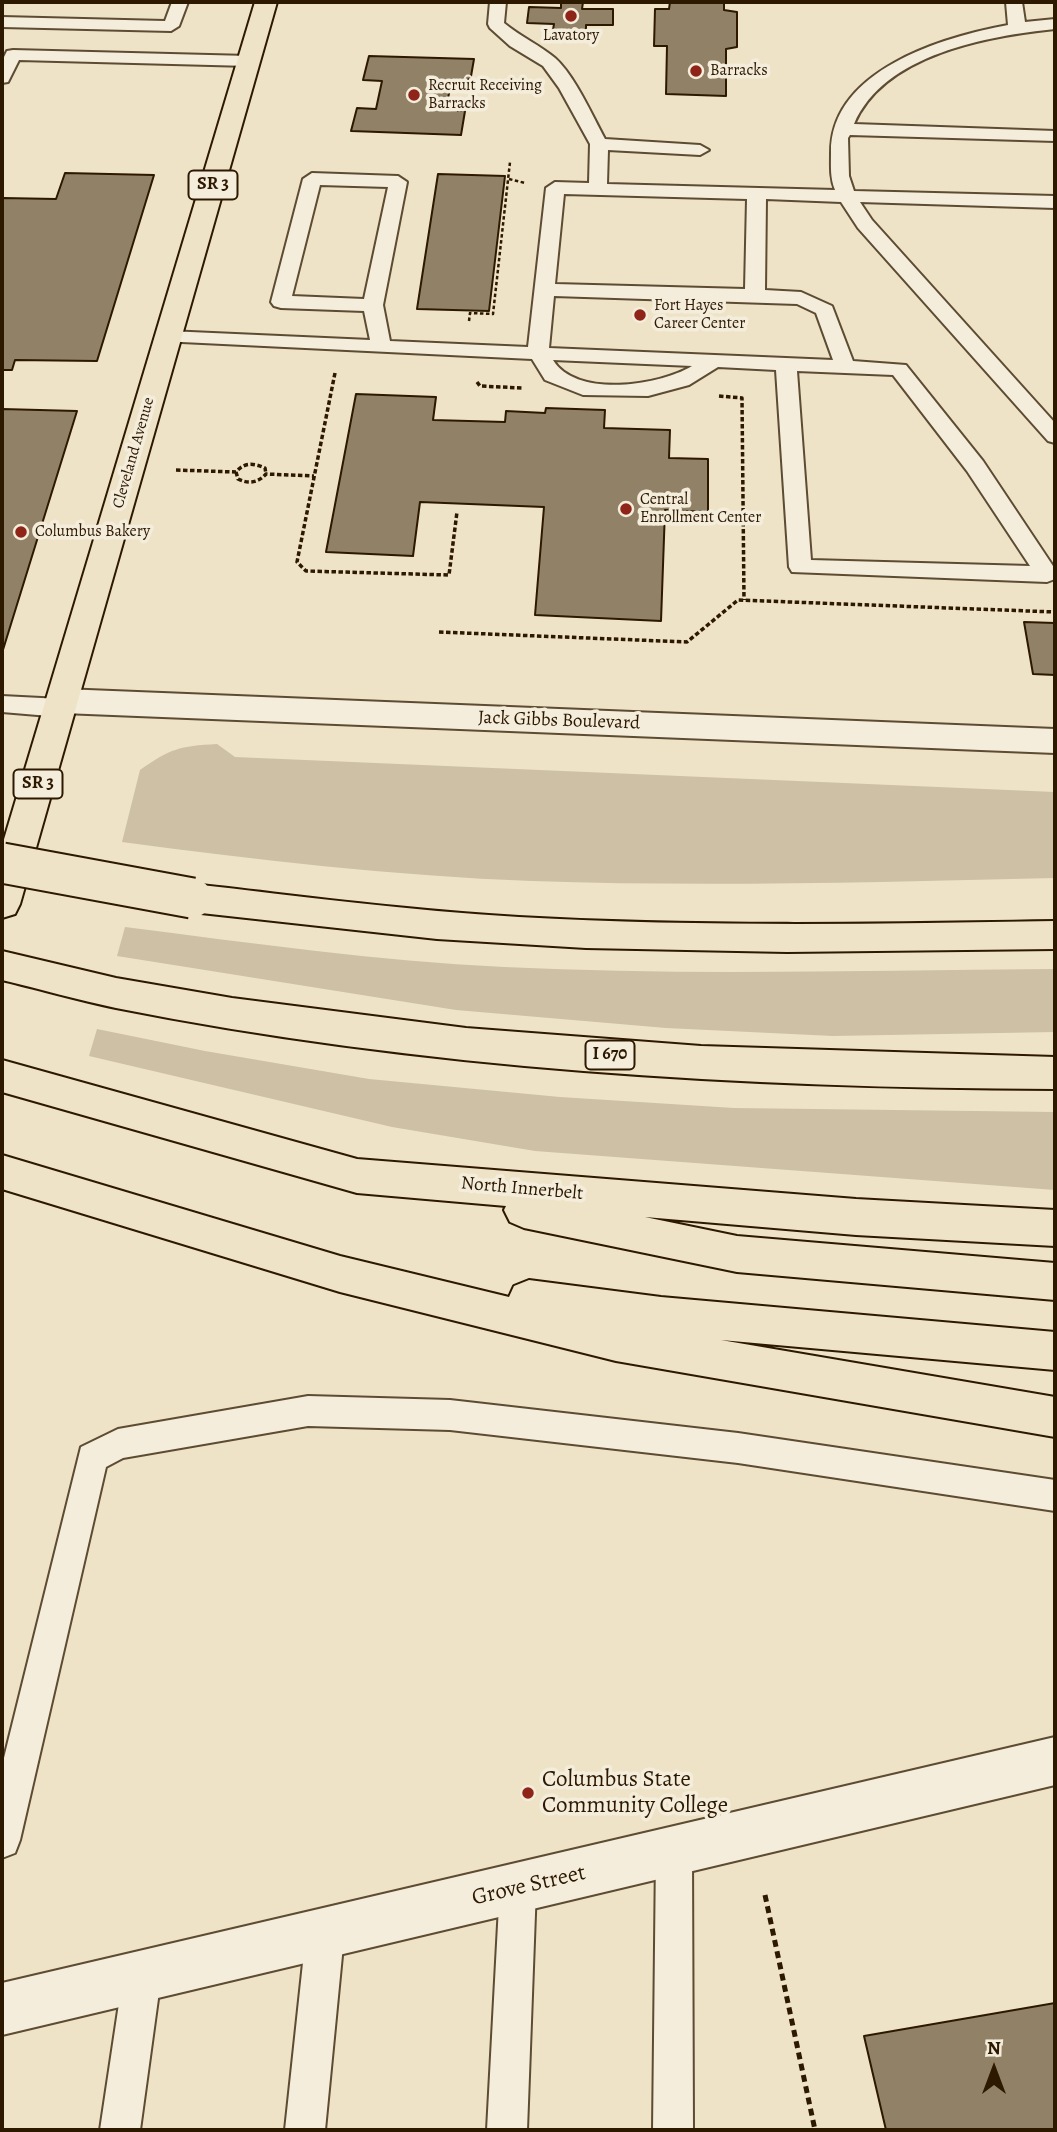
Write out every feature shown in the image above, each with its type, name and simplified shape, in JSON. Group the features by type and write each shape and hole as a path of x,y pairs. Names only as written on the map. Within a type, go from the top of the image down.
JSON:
{"main road":[{"name":"Cleveland Avenue","path":"2,904 266,2"},
{"path":"2,863 192,898 407,923 520,931 900,938 1055,935"},
{"name":"I 670","path":"2,965 115,993 285,1021 536,1051 863,1070 1055,1073"},
{"name":"North Innerbelt","path":"2,1076 357,1176 856,1217 1055,1228"},
{"path":"2,1172 340,1274 616,1342 1055,1417"},
{"path":"357,1176 737,1254 1055,1282"},
{"path":"340,1274 661,1316 1055,1351"}],"street":[{"name":"Jack Gibbs Boulevard","path":"62,705 1055,741"},
{"name":"Grove Street","path":"2,2009 325,1935 518,1887 674,1853 1055,1761"}],"lane":[{"path":"2,22 172,26 180,2"},
{"path":"498,2 496,24 516,41 549,62 567,87 599,144 598,189"},
{"path":"1014,2 1017,27"},
{"path":"1055,24 1017,27 962,39 928,51 899,66 871,86 850,113 843,129 839,169 848,196 865,224 1055,436"},
{"path":"2,78 13,55 249,61"},
{"path":"843,129 1055,136"},
{"path":"599,144 700,150"},
{"path":"373,305 281,302 312,179 398,182 373,305 381,346"},
{"path":"714,361 682,381 648,390 583,389 552,376 538,353 555,188 1055,202"},
{"path":"755,295 757,194"},
{"path":"545,290 801,298 825,310 845,366"},
{"path":"168,337 899,369 975,466 1051,574"},
{"path":"786,364 800,567 1051,574"},
{"path":"2,704 62,705"},
{"path":"2,1840 92,1458 118,1444 307,1410 450,1415 738,1448 1055,1496"},
{"path":"673,2130 674,1853"},
{"path":"508,2130 518,1887"},
{"path":"305,2130 325,1935"},
{"path":"120,2130 142,1977"}],"path":[{"path":"510,162 493,314 470,313 463,381 477,382 480,386 531,388"},
{"path":"340,345 297,562 306,571 449,575 457,512"},
{"path":"322,376 347,377"},
{"path":"716,396 742,398 744,600"},
{"path":"176,470 236,472 244,465 253,464 265,468 266,474 261,480 246,482 238,479 236,472"},
{"path":"266,474 314,475"},
{"path":"439,632 687,642 738,600 1055,612"},
{"path":"765,1895 815,2130"}],"shaded area":[{"path":"217,744 235,757 1055,792 1055,878 729,884 532,881 327,866 122,842 140,770 159,757 176,750"},
{"path":"125,927 361,956 504,967 711,972 1055,969 1055,1032 833,1036 666,1028 456,1010 117,956"},
{"path":"97,1029 205,1051 369,1079 560,1097 734,1108 1055,1112 1055,1190 535,1151 392,1127 89,1056"}],"building":[{"name":"Lavatory","path":"561,2 583,2 582,9 613,9 613,25 586,25 586,31 553,30 554,24 527,23 529,7 561,8"},
{"name":"Barracks","path":"670,2 724,2 724,10 737,12 737,47 726,49 726,96 666,94 667,46 654,46 655,9 669,9"},
{"name":"Recruit Receiving Barracks","path":"369,56 474,59 470,82 451,82 446,110 465,111 461,135 351,131 357,108 376,109 382,81 363,80"},
{"path":"65,173 154,175 97,361 15,360 12,370 2,370 3,198 56,199"},
{"path":"438,174 505,176 489,311 417,309"},
{"name":"Central Enrollment Center","path":"356,394 436,397 433,420 505,422 506,411 545,413 546,408 605,410 604,428 670,430 669,458 708,459 708,512 665,510 661,621 535,615 544,507 420,502 413,556 326,552"},
{"name":"Columbus Bakery","path":"2,409 77,411 2,653"},
{"path":"1024,622 1055,623 1055,675 1033,674"},
{"path":"1055,2003 1055,2130 886,2130 864,2036"}],"place":[{"name":"Lavatory","path":"571,16"},
{"name":"Barracks","path":"696,71"},
{"name":"Recruit Receiving Barracks","path":"414,95"},
{"name":"Fort Hayes Career Center","path":"640,315"},
{"name":"Central Enrollment Center","path":"626,509"},
{"name":"Columbus Bakery","path":"21,532"},
{"name":"Columbus State Community College","path":"528,1793"}]}
